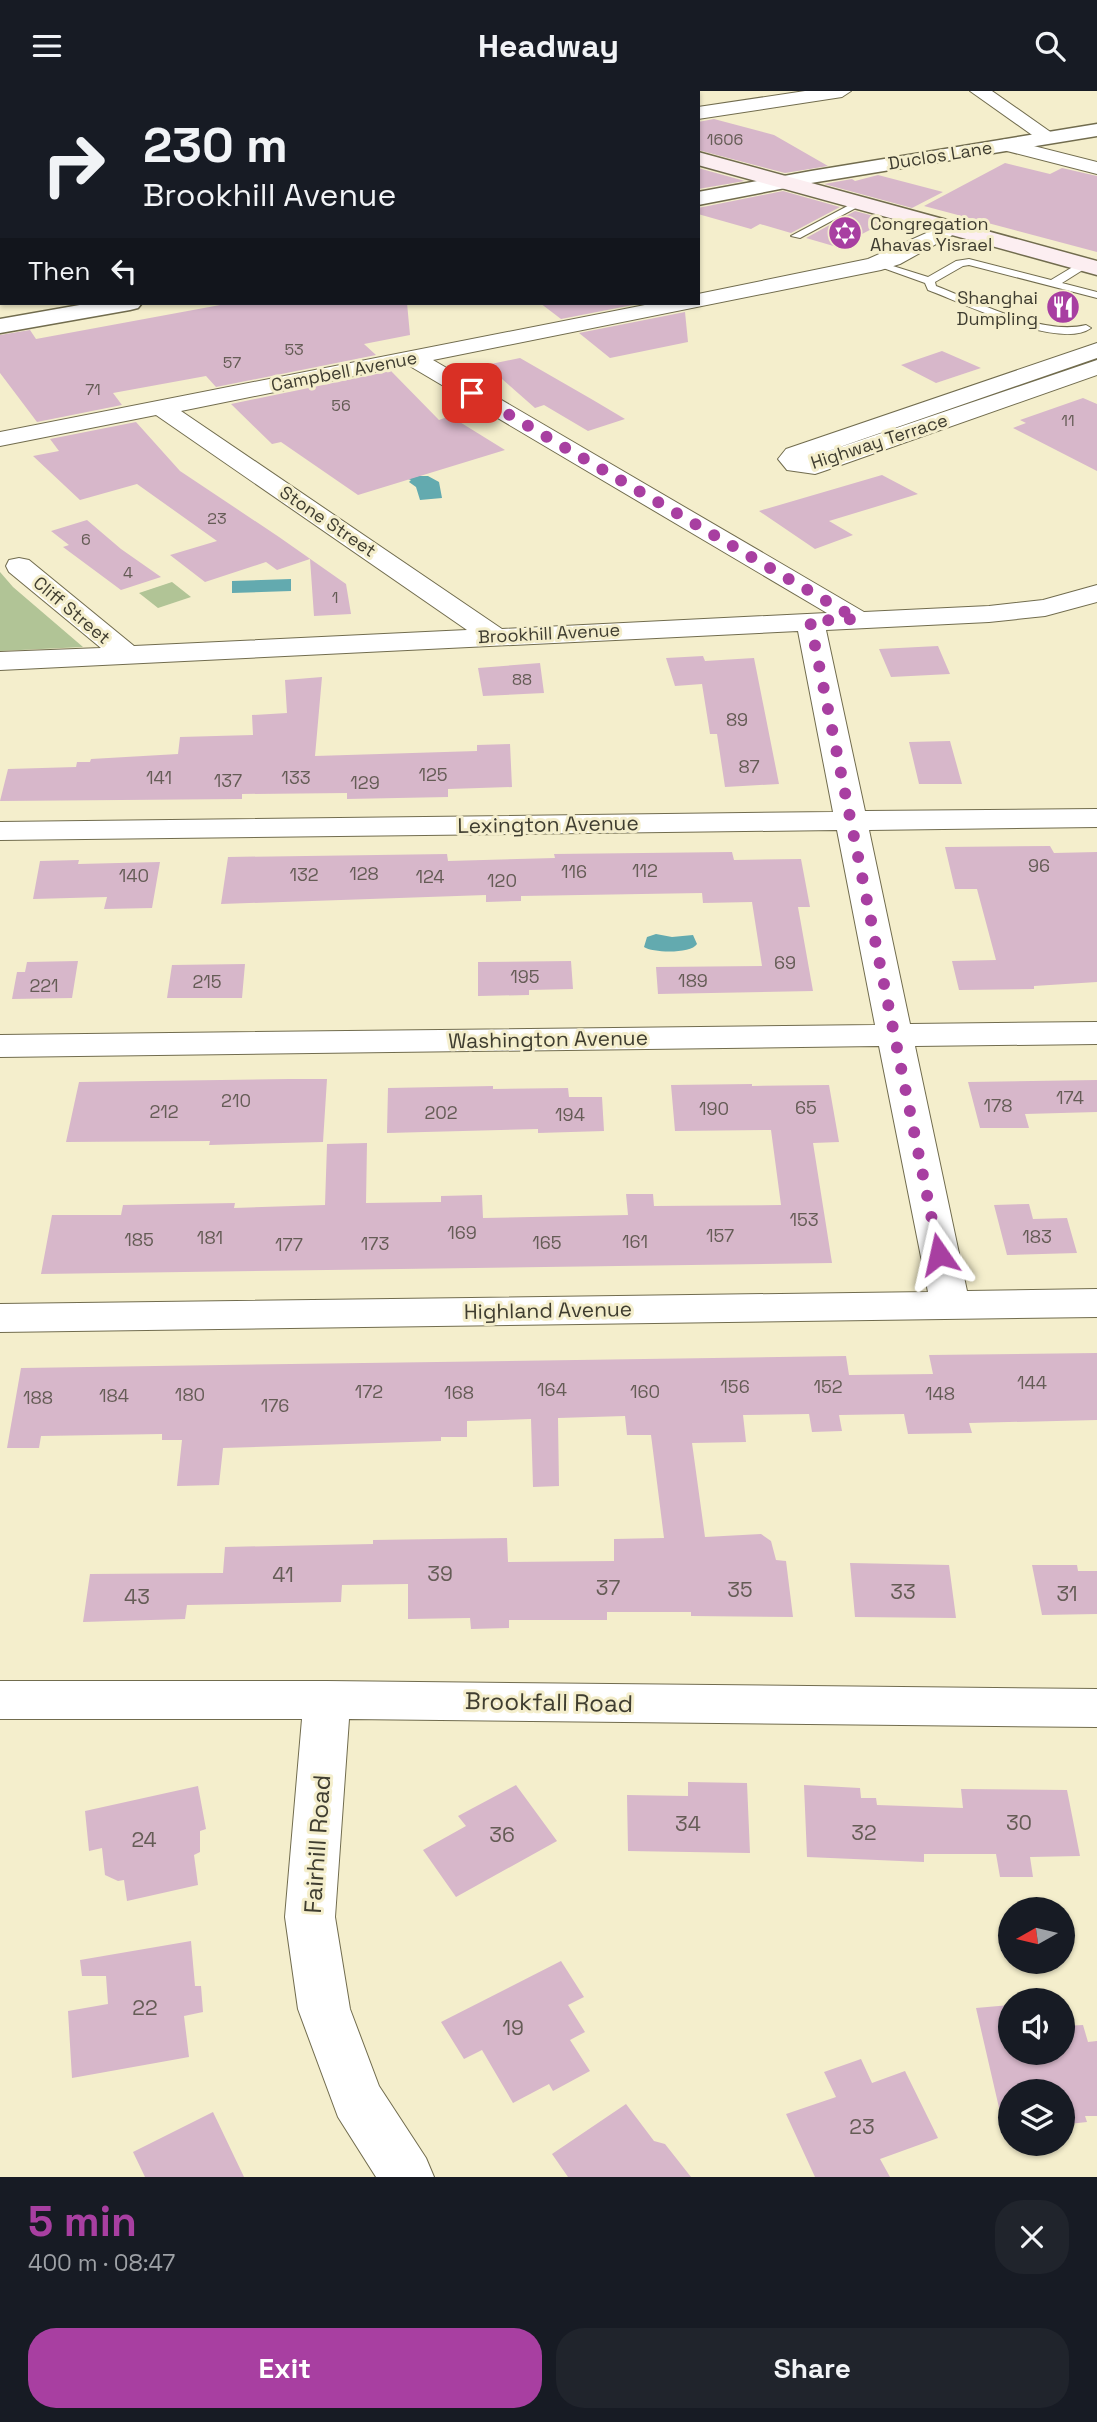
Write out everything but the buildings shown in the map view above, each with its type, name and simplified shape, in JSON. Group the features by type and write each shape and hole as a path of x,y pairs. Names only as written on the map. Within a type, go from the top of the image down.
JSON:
{"main road":[{"path":"700,159 1091,266"}],"street":[{"path":"700,113 842,91"},
{"path":"979,91 1049,138"},
{"name":"Duclos Lane","path":"700,199 1097,130"},
{"path":"1006,145 1097,168"},
{"path":"700,301 877,264 951,228"},
{"path":"0,326 119,305"},
{"name":"Campbell Avenue","path":"0,439 678,305"},
{"name":"Highway Terrace","path":"1092,339 1026,383 815,466 796,465 791,459 795,454 1026,383 1097,367"},
{"path":"412,358 857,619"},
{"name":"Stone Street","path":"161,408 495,636"},
{"name":"Cliff Street","path":"19,566 126,654"},
{"name":"Brookhill Avenue","path":"0,661 1018,611 1045,608 1097,593"},
{"path":"810,621 950,1305"},
{"name":"Lexington Avenue","path":"0,831 1097,818"},
{"name":"Washington Avenue","path":"0,1046 1097,1033"},
{"name":"Highland Avenue","path":"0,1318 1097,1303"},
{"name":"Brookfall Road","path":"0,1700 327,1700 1097,1708"},
{"name":"Fairhill Road","path":"327,1700 310,1917 324,2009 357,2099 407,2177"}],"lane":[{"path":"796,236 860,203"},
{"path":"877,264 929,281 960,263 970,262 1097,295"},
{"path":"1053,284 1091,266"},
{"path":"929,281 932,288 1043,329 1067,334 1080,332 1092,339"}],"green space":[{"path":"0,572 13,587 83,647 0,651"},
{"path":"172,582 191,597 158,608 139,593"}],"water":[{"path":"428,476 439,482 442,498 420,500 416,487 408,479"},
{"path":"291,579 291,591 232,593 232,581"},
{"path":"656,934 672,937 693,935 697,944 687,950 672,952 644,947 647,937"}],"place":[{"name":"Congregation Ahavas Yisrael","path":"845,233"},
{"name":"Shanghai Dumpling","path":"1063,307"}],"route":[{"path":"472,393 857,619 810,621 939,1254"}]}
